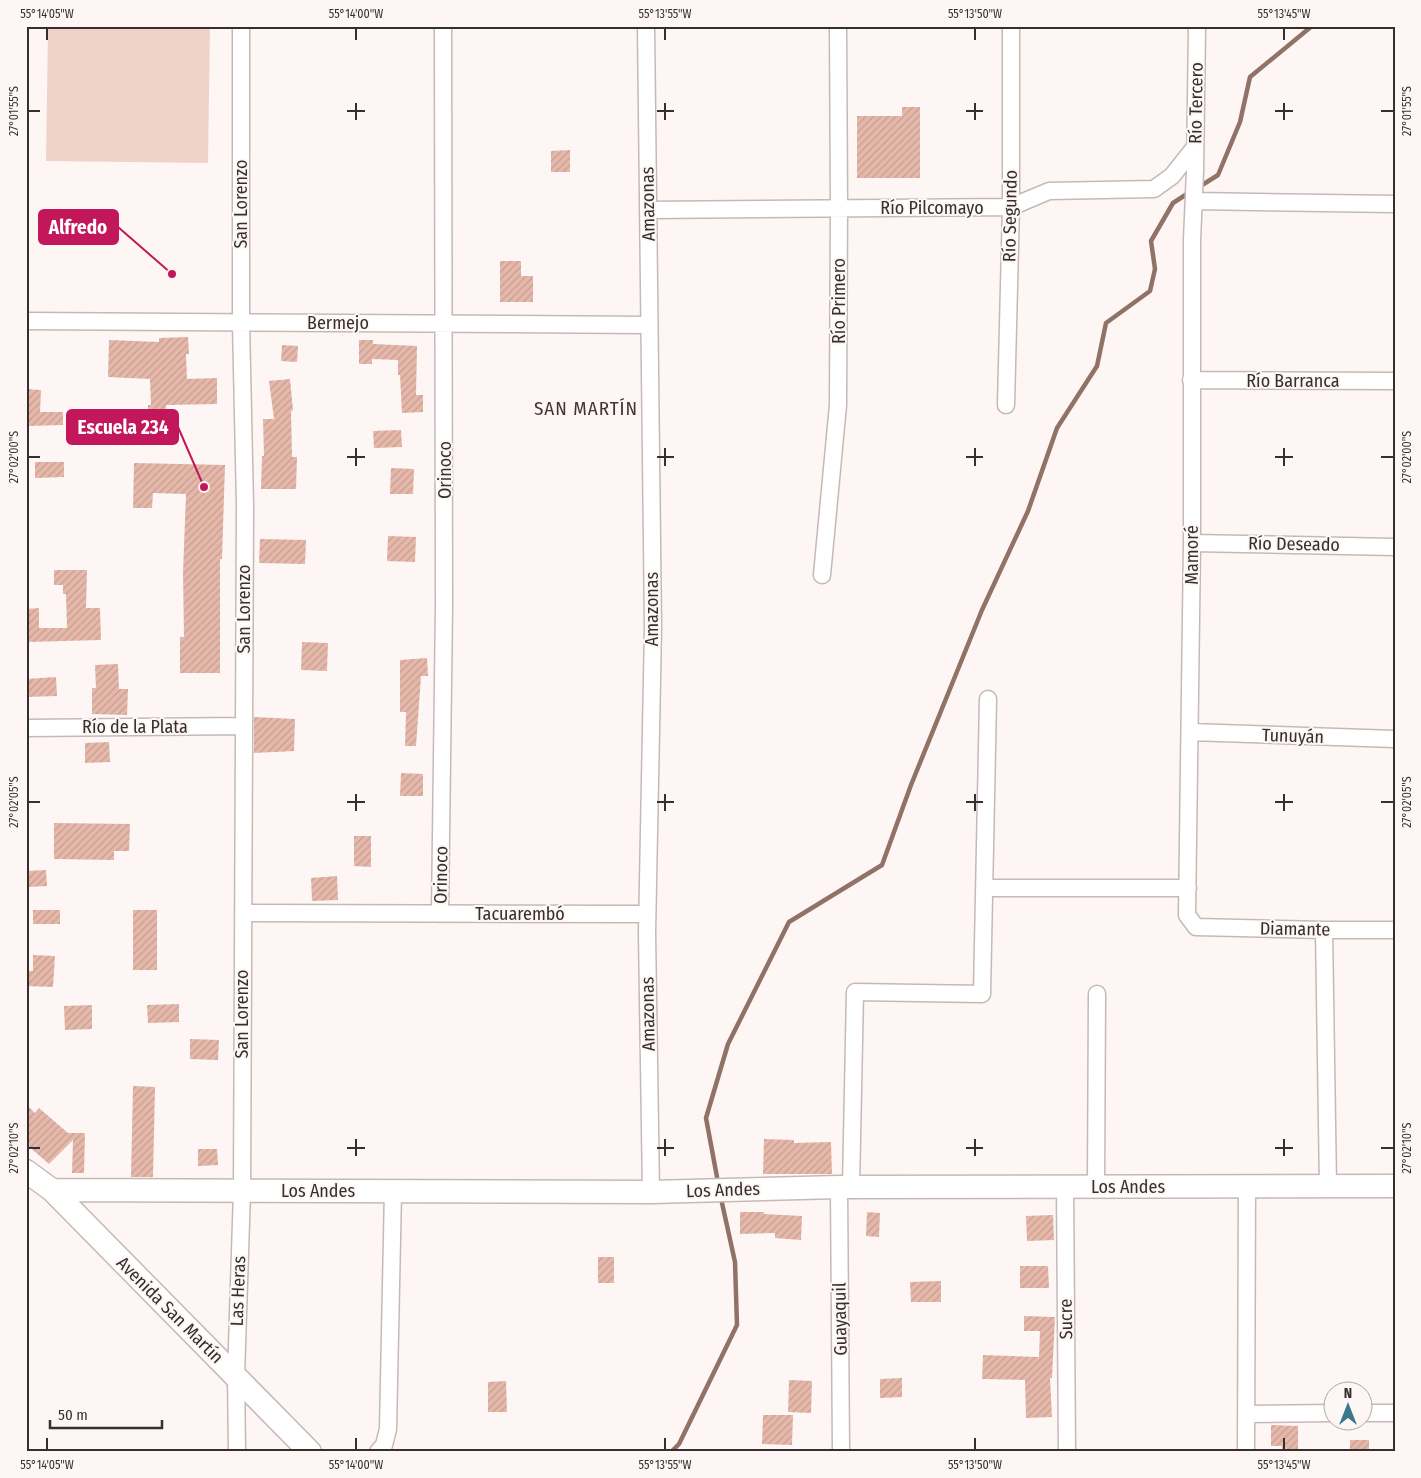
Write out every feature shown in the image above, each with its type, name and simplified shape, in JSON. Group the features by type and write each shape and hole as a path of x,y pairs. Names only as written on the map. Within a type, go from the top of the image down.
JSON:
{"main road":[{"name":"Avenida San Martín","path":"26,1171 52,1190 310,1452"},
{"name":"Los Andes","path":"52,1190 651,1192 845,1187 1096,1186 1248,1188 1395,1186"}],"street":[{"name":"San Lorenzo","path":"241,26 241,323 245,506 242,1191"},
{"name":"Orinoco","path":"440,914 445,324 443,26"},
{"name":"Amazonas","path":"646,26 653,628 647,914 651,1192"},
{"name":"Río Primero","path":"822,575 838,405 840,208 838,26"},
{"name":"Río Segundo","path":"1006,405 1011,207 1010,26"},
{"name":"Río Tercero","path":"1194,180 1197,26"},
{"name":"Río Pilcomayo","path":"648,210 1011,207 1049,191 1154,189 1172,176 1195,147"},
{"name":"Mamoré","path":"1194,180 1187,915 1196,927"},
{"path":"1194,201 1395,204"},
{"name":"Bermejo","path":"26,321 649,325"},
{"name":"Río Barranca","path":"1191,380 1395,381"},
{"name":"Río Deseado","path":"1192,542 1395,547"},
{"path":"988,699 985,888 1188,888"},
{"name":"Río de la Plata","path":"26,728 244,726"},
{"name":"Tunuyán","path":"1190,732 1395,739"},
{"name":"Guayaquil","path":"841,1452 845,1187 855,992 982,994 985,888"},
{"name":"Tacuarembó","path":"242,913 647,914"},
{"name":"Diamante","path":"1196,927 1395,930"},
{"path":"1324,930 1328,1186"},
{"path":"1096,1186 1097,994"},
{"name":"Sucre","path":"1065,1187 1067,1452"},
{"path":"1246,1452 1248,1188"},
{"name":"Las Heras","path":"236,1452 236,1376 242,1191"},
{"path":"378,1452 384,1445 388,1429 393,1191"},
{"path":"1374,1413 1395,1413"},
{"path":"1247,1414 1324,1414"}],"shaded area":[{"path":"48,26 210,26 208,163 46,161"}],"building":[{"path":"902,107 920,107 920,178 857,178 857,116 902,116"},
{"path":"570,150 570,172 551,172 551,151"},
{"path":"500,261 521,261 521,276 533,276 533,302 500,302"},
{"path":"188,337 189,354 186,354 187,379 217,378 217,404 166,405 167,438 149,439 148,405 151,405 150,379 108,377 109,340 159,342 159,338"},
{"path":"359,340 373,340 373,344 417,346 416,395 423,395 423,412 402,413 398,360 372,359 372,364 359,364"},
{"path":"282,345 298,346 297,362 281,361"},
{"path":"290,379 293,410 291,411 292,457 297,457 296,489 261,489 262,456 264,456 263,419 274,419 269,381"},
{"path":"26,389 41,390 40,412 63,412 63,425 26,426"},
{"path":"401,430 402,447 374,448 373,431"},
{"path":"35,462 64,462 64,477 35,478"},
{"path":"134,463 225,465 222,559 220,559 220,673 180,673 180,637 184,637 183,573 186,494 153,493 152,508 133,508"},
{"path":"391,468 414,469 413,494 390,494"},
{"path":"388,536 416,537 415,562 387,561"},
{"path":"260,539 306,540 305,564 259,563"},
{"path":"54,570 87,570 86,608 100,608 101,640 26,642 26,609 39,608 39,628 67,628 66,594 63,594 63,585 54,585"},
{"path":"302,642 328,643 327,671 301,670"},
{"path":"427,658 428,676 421,676 416,746 405,746 406,712 400,712 400,660"},
{"path":"118,664 119,689 128,689 127,715 92,714 92,688 96,688 95,665"},
{"path":"56,677 57,696 26,697 26,679"},
{"path":"254,717 295,719 294,751 254,753"},
{"path":"109,742 110,762 85,763 85,743"},
{"path":"401,773 423,774 423,796 400,796"},
{"path":"54,823 130,824 129,851 114,851 114,860 54,859"},
{"path":"354,836 371,836 371,867 354,866"},
{"path":"46,870 47,886 28,887 27,871"},
{"path":"337,876 338,900 312,901 311,878"},
{"path":"33,910 60,910 60,924 33,924"},
{"path":"133,910 157,910 157,970 133,970"},
{"path":"33,955 55,956 53,987 26,986 26,971 33,971"},
{"path":"179,1004 179,1022 148,1023 147,1005"},
{"path":"92,1005 92,1029 65,1030 64,1006"},
{"path":"190,1039 219,1040 218,1060 190,1059"},
{"path":"133,1086 155,1087 153,1177 131,1177"},
{"path":"26,1104 35,1113 39,1108 68,1133 85,1133 84,1173 72,1173 73,1140 49,1164 26,1144"},
{"path":"764,1139 794,1140 794,1143 831,1142 832,1174 763,1174"},
{"path":"198,1149 217,1149 218,1165 198,1166"},
{"path":"740,1212 764,1212 764,1214 802,1216 801,1240 775,1238 775,1233 740,1234"},
{"path":"867,1212 880,1213 879,1237 866,1236"},
{"path":"1053,1215 1054,1240 1027,1241 1026,1216"},
{"path":"598,1257 614,1257 614,1283 598,1283"},
{"path":"1020,1266 1048,1266 1049,1288 1020,1288"},
{"path":"941,1281 941,1302 911,1302 910,1282"},
{"path":"1024,1316 1055,1317 1052,1378 1050,1378 1052,1417 1026,1418 1025,1380 982,1379 983,1355 1039,1357 1040,1331 1024,1331"},
{"path":"902,1378 902,1397 880,1398 880,1379"},
{"path":"789,1380 812,1381 811,1413 788,1412"},
{"path":"506,1381 507,1412 488,1412 488,1382"},
{"path":"763,1415 793,1415 792,1445 762,1444"},
{"path":"1271,1425 1298,1426 1298,1452 1282,1452 1282,1446 1271,1446"},
{"path":"1350,1440 1369,1440 1369,1452 1350,1452"}],"waterway":[{"path":"1199,187 1218,175 1240,122 1250,77 1312,26"},
{"path":"717,1177 706,1118 728,1044 789,922 882,865 911,785 982,610 1028,511 1057,428 1097,366 1106,323 1150,291 1155,269 1151,241 1173,203 1190,192"},
{"path":"671,1452 679,1444 737,1325 735,1262 722,1203"}],"place":[{"name":"Alfredo","path":"172,274"},
{"name":"Escuela 234","path":"204,487"}],"district":[{"name":"SAN MARTÍN","path":"586,408"}]}
